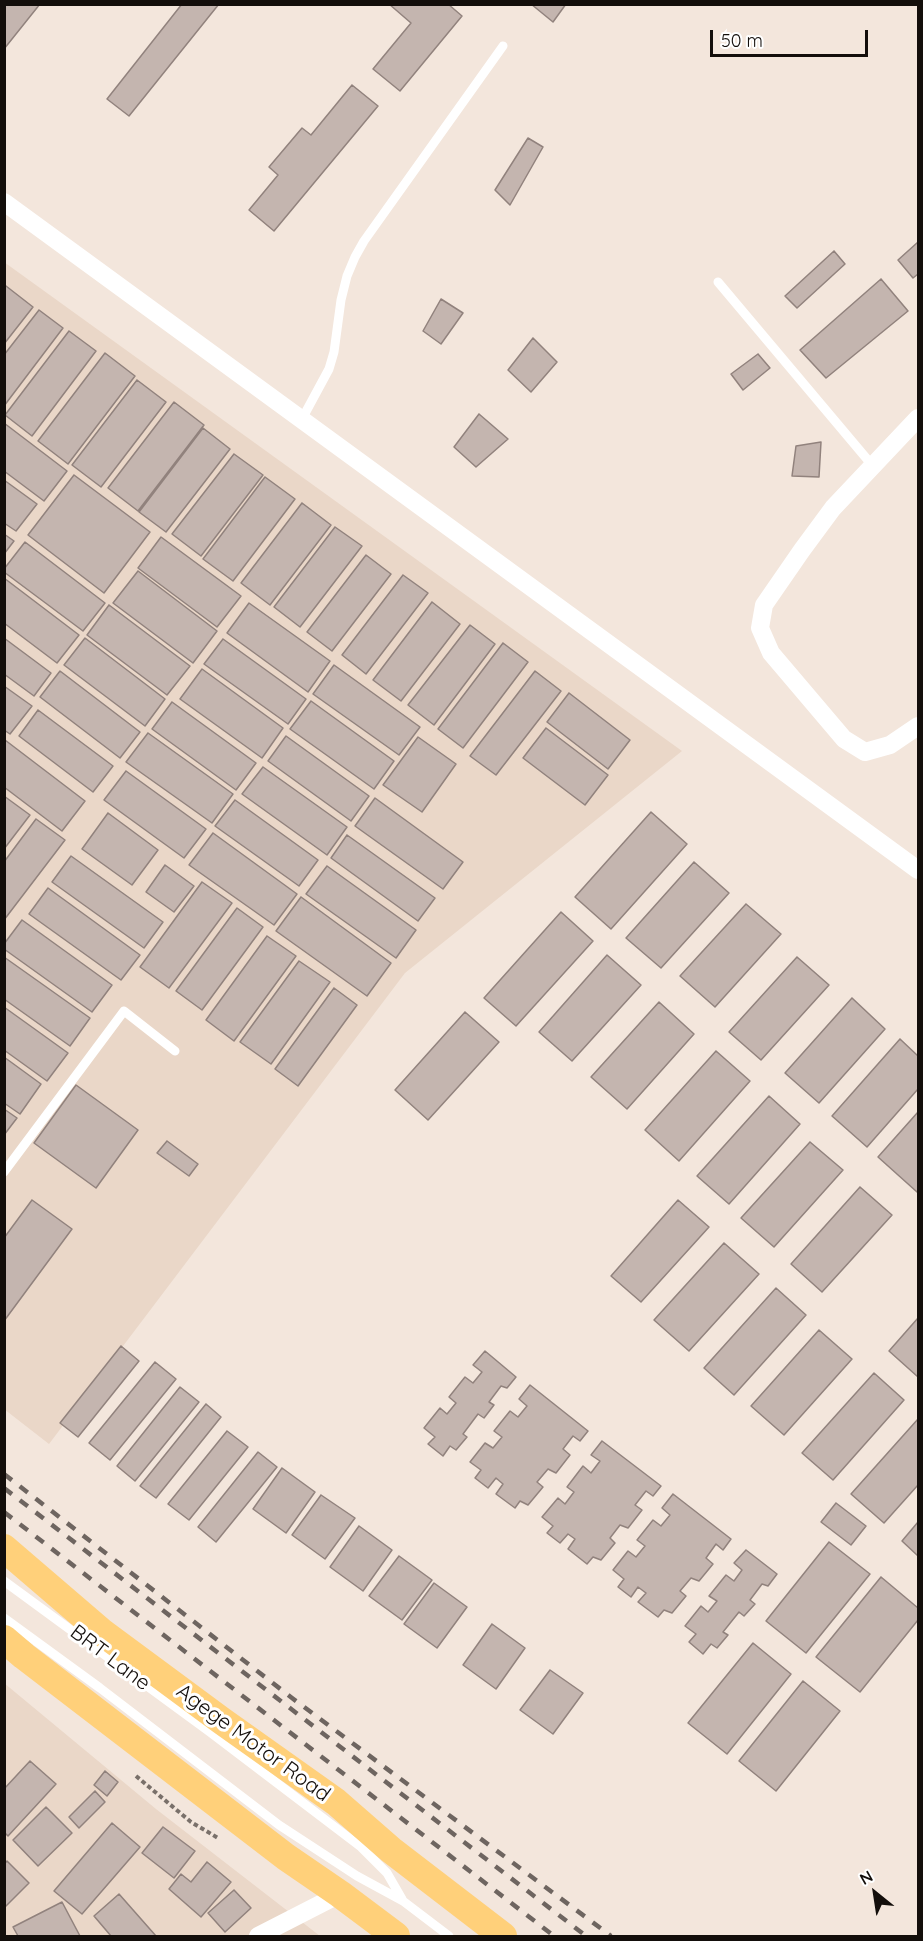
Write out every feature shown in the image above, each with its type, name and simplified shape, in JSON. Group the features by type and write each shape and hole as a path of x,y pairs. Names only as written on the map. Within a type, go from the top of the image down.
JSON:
{"highway":[{"name":"Agege Motor Road","path":"4,1548 103,1633 336,1802 391,1850 503,1936"},
{"path":"4,1639 286,1857 396,1936"}],"street":[{"path":"4,202 918,870"},
{"path":"918,418 833,508 764,605 760,628 771,653 844,739 865,752 890,745 918,726"},
{"path":"258,1936 340,1894"}],"lane":[{"path":"302,419 329,369 343,292 355,257 364,241 503,46"},
{"path":"718,282 872,465"},
{"path":"4,1173 124,1011 175,1051"},
{"name":"BRT Lane","path":"4,1581 192,1718 361,1847 387,1873 403,1901"},
{"name":"BRT Lane","path":"4,1618 279,1825 357,1876 403,1901 449,1936"}],"shaded area":[{"path":"4,262 682,751 405,973 49,1444 4,1409"},
{"path":"4,1683 156,1809 320,1936 5,1936"}],"building":[{"path":"4,4 40,4 4,49"},
{"path":"182,4 219,4 129,116 107,99"},
{"path":"389,4 448,4 462,16 400,91 373,69 411,23"},
{"path":"531,4 566,4 553,22"},
{"path":"352,85 378,106 274,231 249,210 278,175 269,167 302,128 311,135"},
{"path":"528,138 543,147 510,205 495,190"},
{"path":"918,242 918,274 913,278 898,260"},
{"path":"834,251 845,264 797,308 785,296"},
{"path":"881,279 908,311 826,378 800,350"},
{"path":"6,286 33,307 4,344 4,288"},
{"path":"441,299 463,313 441,344 423,331"},
{"path":"39,310 63,328 4,406 4,355"},
{"path":"69,331 96,351 32,436 5,415"},
{"path":"533,338 557,362 531,392 508,370"},
{"path":"105,353 135,376 68,464 38,441"},
{"path":"758,354 770,368 743,390 731,374"},
{"path":"137,380 166,402 101,487 72,465"},
{"path":"174,402 204,425 138,511 108,488"},
{"path":"479,414 508,439 476,467 454,447"},
{"path":"4,423 67,471 44,501 4,471"},
{"path":"203,428 230,449 166,532 139,512"},
{"path":"821,442 819,477 792,476 796,446"},
{"path":"234,454 263,475 201,556 172,534"},
{"path":"74,475 150,532 104,593 28,535"},
{"path":"265,477 295,499 233,581 203,559"},
{"path":"4,480 37,504 16,531 4,523"},
{"path":"302,503 331,525 270,605 241,583"},
{"path":"335,527 362,546 300,627 274,607"},
{"path":"4,534 14,541 4,554"},
{"path":"161,537 241,596 217,627 138,568"},
{"path":"25,542 105,603 83,631 4,572"},
{"path":"366,555 391,574 332,651 307,632"},
{"path":"138,571 217,631 193,663 113,603"},
{"path":"403,575 428,593 366,674 342,655"},
{"path":"4,578 79,635 57,663 4,623"},
{"path":"432,602 460,624 401,701 373,680"},
{"path":"249,603 330,661 308,692 227,633"},
{"path":"109,605 190,666 167,695 87,635"},
{"path":"470,625 495,644 434,725 408,705"},
{"path":"4,638 51,673 34,696 4,674"},
{"path":"85,638 165,699 145,726 64,665"},
{"path":"223,639 306,699 288,724 204,664"},
{"path":"503,643 528,662 463,748 438,729"},
{"path":"334,665 420,727 399,755 313,694"},
{"path":"202,669 283,728 262,758 180,699"},
{"path":"60,671 140,732 120,758 40,697"},
{"path":"535,671 561,691 496,775 470,756"},
{"path":"4,686 32,706 10,734 4,730"},
{"path":"569,693 630,740 608,769 547,722"},
{"path":"311,701 394,761 374,789 290,729"},
{"path":"172,702 256,763 236,790 152,729"},
{"path":"38,710 113,766 93,792 19,736"},
{"path":"546,728 608,775 585,805 523,758"},
{"path":"148,733 233,794 212,823 126,762"},
{"path":"286,736 369,796 351,821 268,761"},
{"path":"418,737 456,764 422,812 383,785"},
{"path":"5,740 85,801 62,831 4,787"},
{"path":"263,767 347,827 327,855 242,794"},
{"path":"126,771 206,829 184,858 104,800"},
{"path":"4,796 30,815 4,849"},
{"path":"375,798 463,862 443,889 355,826"},
{"path":"235,800 318,860 299,886 215,826"},
{"path":"651,812 687,844 611,929 575,897"},
{"path":"108,813 158,850 132,885 82,849"},
{"path":"36,819 65,840 4,920 4,862"},
{"path":"213,833 297,894 274,925 189,865"},
{"path":"347,835 435,898 418,921 331,858"},
{"path":"71,856 163,922 144,948 52,882"},
{"path":"694,862 729,893 661,968 626,938"},
{"path":"165,865 194,886 174,912 146,892"},
{"path":"327,866 416,930 396,958 306,894"},
{"path":"202,882 232,903 169,988 140,967"},
{"path":"48,888 140,955 121,980 29,914"},
{"path":"301,897 391,963 367,996 276,931"},
{"path":"746,904 781,934 715,1007 680,976"},
{"path":"237,908 263,927 202,1010 176,991"},
{"path":"561,912 593,941 516,1026 484,998"},
{"path":"22,920 112,985 92,1012 4,949 4,944"},
{"path":"267,936 296,956 234,1041 206,1020"},
{"path":"607,955 641,985 572,1061 539,1032"},
{"path":"4,957 90,1018 70,1046 4,999"},
{"path":"797,957 829,985 761,1060 729,1032"},
{"path":"299,961 330,982 271,1064 240,1042"},
{"path":"334,988 357,1005 298,1086 275,1069"},
{"path":"852,998 885,1029 819,1103 785,1073"},
{"path":"659,1002 694,1034 627,1109 591,1077"},
{"path":"4,1007 68,1053 47,1081 4,1050"},
{"path":"465,1012 499,1042 428,1120 395,1090"},
{"path":"900,1039 918,1056 918,1089 867,1147 832,1116"},
{"path":"716,1051 750,1081 679,1161 645,1130"},
{"path":"4,1057 41,1084 20,1114 4,1103"},
{"path":"76,1085 138,1130 96,1188 34,1143"},
{"path":"769,1096 800,1124 729,1204 697,1176"},
{"path":"4,1109 17,1118 4,1135"},
{"path":"918,1112 918,1190 917,1192 878,1157"},
{"path":"167,1141 198,1164 189,1176 157,1153"},
{"path":"810,1142 843,1170 774,1247 741,1218"},
{"path":"860,1187 892,1215 822,1292 791,1264"},
{"path":"32,1200 72,1229 4,1321 4,1238"},
{"path":"678,1200 709,1227 641,1302 611,1276"},
{"path":"724,1243 759,1274 689,1351 654,1320"},
{"path":"776,1288 806,1315 734,1395 704,1368"},
{"path":"918,1318 918,1377 889,1351"},
{"path":"819,1330 852,1359 784,1435 751,1406"},
{"path":"121,1346 139,1361 78,1437 60,1423"},
{"path":"485,1351 516,1377 507,1388 501,1386 489,1402 494,1405 484,1418 478,1414 463,1434 467,1437 456,1450 450,1446 443,1456 428,1444 435,1437 424,1428 440,1408 447,1414 456,1403 449,1397 465,1377 473,1383 482,1372 473,1365"},
{"path":"155,1362 176,1379 110,1460 89,1443"},
{"path":"874,1373 904,1400 833,1480 802,1453"},
{"path":"530,1385 588,1431 580,1441 573,1436 563,1449 570,1455 556,1473 548,1469 537,1482 543,1487 528,1505 520,1501 515,1508 496,1494 503,1484 496,1478 488,1488 475,1478 481,1470 470,1462 485,1443 493,1448 502,1437 494,1431 510,1411 518,1417 527,1406 519,1399"},
{"path":"180,1387 199,1402 135,1481 117,1466"},
{"path":"206,1404 221,1417 156,1498 140,1486"},
{"path":"918,1419 918,1485 884,1523 851,1494"},
{"path":"227,1431 248,1447 189,1520 168,1504"},
{"path":"602,1441 661,1486 653,1496 646,1491 635,1505 642,1510 628,1528 620,1525 610,1538 615,1543 601,1560 593,1557 587,1564 568,1549 575,1539 568,1534 560,1543 547,1533 553,1526 542,1517 558,1498 565,1504 574,1492 567,1487 583,1466 591,1473 600,1461 591,1455"},
{"path":"258,1452 277,1467 216,1542 198,1527"},
{"path":"282,1468 315,1492 286,1533 253,1509"},
{"path":"673,1494 731,1539 723,1550 716,1544 706,1558 713,1564 699,1581 691,1578 680,1591 686,1596 672,1613 664,1610 658,1617 638,1602 646,1593 638,1587 631,1597 618,1587 624,1579 613,1570 628,1551 636,1557 645,1546 637,1540 653,1520 661,1526 670,1515 662,1508"},
{"path":"321,1495 355,1518 325,1559 292,1535"},
{"path":"836,1503 866,1526 851,1545 821,1522"},
{"path":"918,1522 918,1556 902,1541"},
{"path":"359,1526 392,1550 363,1591 330,1567"},
{"path":"829,1542 870,1574 806,1653 766,1621"},
{"path":"746,1550 777,1574 768,1586 762,1584 750,1600 755,1604 744,1616 739,1612 723,1632 728,1635 717,1648 711,1644 703,1654 689,1642 696,1634 685,1626 701,1606 708,1612 717,1601 709,1596 726,1575 734,1581 742,1570 734,1563"},
{"path":"399,1556 432,1580 402,1620 369,1596"},
{"path":"881,1577 918,1608 918,1620 860,1692 816,1657"},
{"path":"434,1583 467,1607 437,1648 404,1624"},
{"path":"492,1624 525,1648 496,1689 463,1665"},
{"path":"753,1643 791,1674 727,1754 688,1723"},
{"path":"550,1670 583,1693 553,1734 520,1710"},
{"path":"803,1681 840,1711 776,1791 739,1761"},
{"path":"30,1761 56,1784 8,1836 4,1832 4,1789"},
{"path":"105,1771 118,1782 107,1796 94,1785"},
{"path":"95,1791 105,1802 79,1828 69,1817"},
{"path":"46,1807 72,1833 38,1866 13,1840"},
{"path":"112,1823 140,1847 82,1914 54,1891"},
{"path":"163,1827 195,1851 174,1878 142,1853"},
{"path":"7,1861 29,1883 4,1908 4,1864"},
{"path":"207,1862 231,1882 201,1917 169,1889 181,1874 191,1882"},
{"path":"234,1890 251,1908 225,1932 208,1913"},
{"path":"119,1894 156,1936 111,1936 94,1916"},
{"path":"62,1902 80,1936 18,1936 13,1927"}],"railway":[{"path":"4,1474 292,1698 611,1936"},
{"path":"4,1488 586,1936"},
{"path":"4,1512 554,1936"}]}
